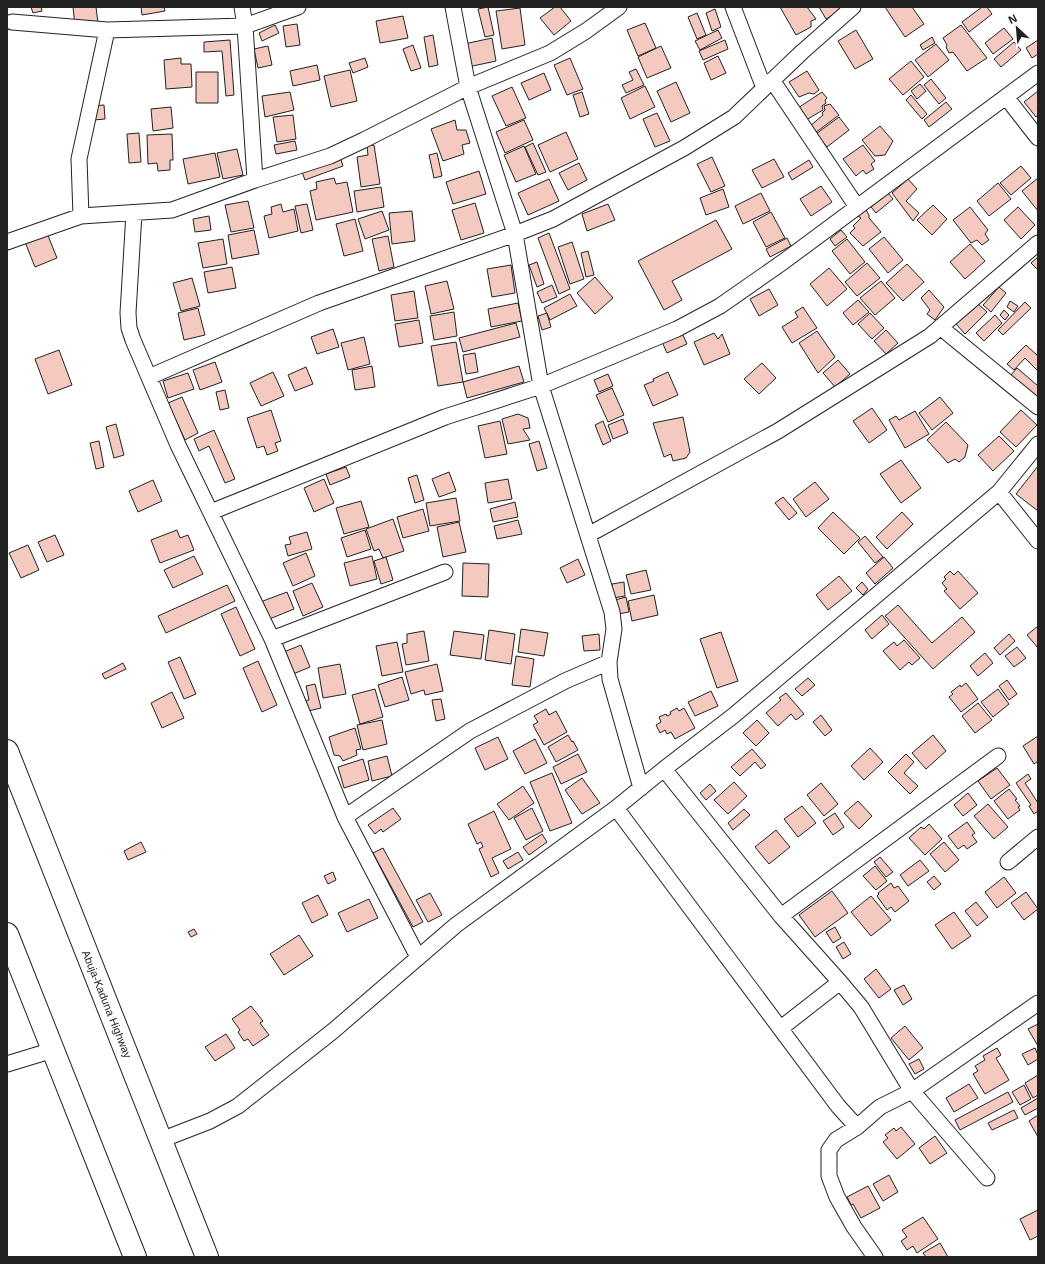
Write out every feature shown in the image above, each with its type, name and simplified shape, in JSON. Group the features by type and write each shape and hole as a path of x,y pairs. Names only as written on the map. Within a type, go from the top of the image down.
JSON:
{"highway":[{"name":"Abuja-Kaduna Highway","path":"7,751 15,795 161,1140 207,1257"},
{"path":"7,934 135,1257"}],"street":[{"path":"242,7 245,26 255,180"},
{"path":"12,22 107,30 245,26 298,7"},
{"path":"453,7 468,87 515,234 541,386 612,612 614,629 609,662 610,679 641,788"},
{"path":"7,242 81,216 172,210 255,180 330,156 468,87 550,53 586,31 619,7"},
{"path":"733,7 768,84 857,207"},
{"path":"149,377 319,303 515,234 553,219 684,148 734,117 853,7"},
{"path":"81,216 79,159 107,30"},
{"path":"211,512 445,417 541,386 677,328 720,306 783,262 1038,73"},
{"path":"1006,97 1038,138"},
{"path":"134,213 128,313 129,328 133,340 178,445 272,639 345,817 418,957"},
{"path":"588,535 778,431 930,336 1038,242"},
{"path":"940,327 1038,407"},
{"path":"161,1140 210,1121 238,1106 332,1031 456,924 616,808 733,716 999,492 1038,444"},
{"path":"999,492 1038,541"},
{"path":"272,639 445,572"},
{"path":"345,817 470,731 565,681 609,662"},
{"path":"781,916 998,756"},
{"path":"664,769 781,916 840,982 860,1007 912,1091 987,1178"},
{"path":"616,808 838,1106 857,1127"},
{"path":"1008,862 1038,837"},
{"path":"781,1028 840,982"},
{"path":"875,1257 850,1221 837,1197 829,1176 828,1150 836,1140 857,1127 880,1107 912,1091 1036,1009"},
{"path":"7,1064 53,1050"}],"building":[{"path":"31,7 41,7 42,11 33,13"},
{"path":"73,7 96,7 98,23 75,26"},
{"path":"141,7 164,7 165,11 142,15"},
{"path":"488,7 494,35 485,37 478,9"},
{"path":"555,7 560,7 571,21 554,35 540,18"},
{"path":"780,7 807,7 816,19 811,21 811,27 796,35"},
{"path":"819,7 842,7 843,9 826,19"},
{"path":"885,7 912,7 924,24 905,37"},
{"path":"982,7 987,7 992,14 969,32 962,22"},
{"path":"520,8 525,45 502,49 496,11"},
{"path":"715,9 721,27 712,31 706,13"},
{"path":"697,13 706,35 697,39 688,17"},
{"path":"403,16 408,38 380,43 376,21"},
{"path":"645,23 656,48 638,56 627,30"},
{"path":"297,24 300,45 286,47 283,26"},
{"path":"275,25 279,33 262,41 259,33"},
{"path":"961,25 987,58 967,71 953,52 949,53 943,38"},
{"path":"1004,28 1013,39 993,54 985,43"},
{"path":"718,30 722,38 700,50 695,41"},
{"path":"856,30 873,59 855,69 838,41"},
{"path":"433,35 438,65 429,67 424,37"},
{"path":"932,37 935,43 923,50 920,45"},
{"path":"492,38 496,61 468,67 464,44"},
{"path":"230,40 234,95 226,96 222,51 204,52 204,42"},
{"path":"725,40 728,49 703,60 699,51"},
{"path":"1038,40 1038,54 1032,58 1026,48"},
{"path":"1014,42 1021,50 1001,67 994,59"},
{"path":"936,44 949,60 928,77 915,60"},
{"path":"413,45 421,68 411,71 403,49"},
{"path":"268,46 272,65 258,68 254,49"},
{"path":"661,46 671,68 647,78 638,57"},
{"path":"718,56 726,73 711,80 704,63"},
{"path":"181,58 181,64 191,64 192,87 166,89 164,60"},
{"path":"365,58 368,67 353,73 349,63"},
{"path":"570,58 583,89 567,95 554,65"},
{"path":"911,61 924,77 903,95 889,79"},
{"path":"317,65 320,80 293,86 290,71"},
{"path":"636,69 644,85 626,93 622,85 633,80 629,72"},
{"path":"350,70 357,101 331,107 324,76"},
{"path":"807,71 819,90 814,94 809,93 799,97 789,82"},
{"path":"196,72 218,72 218,103 196,103"},
{"path":"544,73 551,90 529,100 521,83"},
{"path":"931,79 946,98 939,104 924,85"},
{"path":"676,82 690,113 671,122 657,91"},
{"path":"920,84 926,91 917,99 911,91"},
{"path":"645,86 655,107 630,119 621,98"},
{"path":"512,87 526,118 506,126 492,96"},
{"path":"1038,91 1038,115 1036,117 1024,102"},
{"path":"290,92 294,110 265,117 262,96"},
{"path":"582,92 589,114 580,117 573,95"},
{"path":"822,92 827,98 825,100 826,103 822,106 823,110 806,120 798,108"},
{"path":"911,95 927,114 922,119 906,100"},
{"path":"946,102 952,109 929,127 924,120"},
{"path":"830,104 839,115 815,133 810,126 823,115 822,113 825,110 824,106"},
{"path":"104,105 105,119 94,120 93,106"},
{"path":"171,107 173,128 153,131 151,109"},
{"path":"657,113 670,141 655,147 643,119"},
{"path":"293,115 296,139 277,142 273,117"},
{"path":"839,117 849,130 827,147 816,134"},
{"path":"455,120 457,130 466,130 470,143 462,145 464,154 443,161 431,129"},
{"path":"524,120 533,140 505,153 496,132"},
{"path":"880,126 893,141 885,155 875,156 862,140"},
{"path":"566,132 578,159 550,172 538,145"},
{"path":"139,133 141,162 129,163 127,134"},
{"path":"172,134 173,160 170,160 170,170 158,171 157,163 148,164 147,135"},
{"path":"295,141 297,150 276,154 274,145"},
{"path":"533,143 546,172 538,175 525,147"},
{"path":"374,145 380,184 361,187 357,157 368,155 367,146"},
{"path":"863,145 875,161 871,164 874,169 866,174 863,170 856,176 843,159"},
{"path":"524,146 536,174 516,182 504,155"},
{"path":"237,149 243,175 223,179 217,153"},
{"path":"215,153 220,177 188,184 183,159"},
{"path":"437,153 442,176 434,178 429,155"},
{"path":"340,157 343,166 305,180 302,172"},
{"path":"712,157 725,186 711,192 697,164"},
{"path":"774,159 784,177 762,188 752,170"},
{"path":"809,160 813,167 792,180 788,173"},
{"path":"579,163 587,180 568,190 559,173"},
{"path":"1021,166 1031,178 1011,195 1000,183"},
{"path":"479,171 486,194 453,204 446,182"},
{"path":"334,178 336,184 347,182 353,212 316,220 310,191 317,189 316,182"},
{"path":"1038,178 1038,211 1022,191"},
{"path":"549,179 559,201 528,215 518,193"},
{"path":"908,179 917,189 906,201 919,213 913,221 892,193"},
{"path":"998,183 1011,199 989,216 977,201"},
{"path":"821,186 832,202 811,216 800,199"},
{"path":"381,187 384,207 357,212 354,191"},
{"path":"723,189 729,207 706,215 700,198"},
{"path":"761,193 770,211 743,224 735,206"},
{"path":"888,193 893,199 876,213 871,207"},
{"path":"248,201 254,228 231,232 225,205"},
{"path":"475,203 484,233 461,240 452,210"},
{"path":"281,204 283,212 294,209 298,231 269,238 264,216 272,214 271,207"},
{"path":"307,204 313,230 301,233 295,206"},
{"path":"608,204 615,220 587,231 582,214"},
{"path":"933,205 947,219 932,235 917,220"},
{"path":"970,207 988,230 985,234 989,240 982,245 977,240 971,243 953,220"},
{"path":"1018,207 1035,225 1021,239 1004,220"},
{"path":"866,210 869,218 881,232 863,246 850,233 855,228 853,226 861,218 858,216"},
{"path":"382,211 389,230 365,239 358,219"},
{"path":"412,211 415,241 392,244 389,213"},
{"path":"771,212 785,238 766,247 753,222"},
{"path":"209,216 211,230 195,232 193,219"},
{"path":"355,219 363,251 344,256 336,224"},
{"path":"716,220 732,249 672,281 682,300 664,310 638,261"},
{"path":"254,230 259,254 232,259 228,235"},
{"path":"841,230 847,237 835,246 830,239"},
{"path":"47,233 57,258 35,267 25,242"},
{"path":"549,233 570,289 559,294 538,238"},
{"path":"388,236 394,267 379,271 372,239"},
{"path":"884,237 903,260 888,273 869,249"},
{"path":"787,238 791,246 770,257 766,249"},
{"path":"223,239 227,264 203,268 198,243"},
{"path":"847,239 865,262 850,274 832,251"},
{"path":"572,242 584,279 570,284 558,247"},
{"path":"970,244 985,261 965,279 950,262"},
{"path":"588,251 594,275 586,277 581,253"},
{"path":"1038,257 1038,270 1031,263"},
{"path":"537,262 544,284 537,287 529,265"},
{"path":"867,263 880,278 857,296 845,282"},
{"path":"907,264 924,282 903,301 886,283"},
{"path":"511,265 515,293 492,297 487,269"},
{"path":"232,267 236,288 208,293 204,272"},
{"path":"829,268 847,289 827,306 810,284"},
{"path":"595,277 613,298 595,314 577,293"},
{"path":"192,278 200,306 181,311 173,283"},
{"path":"447,281 454,309 431,314 425,286"},
{"path":"881,281 895,298 875,315 860,298"},
{"path":"552,285 557,297 542,303 537,292"},
{"path":"999,287 1006,293 991,312 983,305"},
{"path":"769,289 778,305 759,316 750,299"},
{"path":"929,290 944,307 935,320 927,314 930,310 921,298"},
{"path":"414,291 418,318 395,321 391,295"},
{"path":"570,294 577,306 550,320 544,308"},
{"path":"858,300 869,312 853,325 843,313"},
{"path":"1010,301 1018,306 1014,312 1007,307"},
{"path":"1025,302 1031,308 1003,335 998,330"},
{"path":"518,303 522,321 491,327 488,309"},
{"path":"977,303 987,312 965,334 956,324"},
{"path":"803,307 817,328 792,343 782,327 798,317 795,312"},
{"path":"198,308 205,335 184,340 178,313"},
{"path":"1004,310 1009,315 1005,320 1000,315"},
{"path":"454,312 457,336 434,340 430,316"},
{"path":"547,313 551,327 542,330 538,316"},
{"path":"870,313 884,328 872,339 858,324"},
{"path":"995,315 1002,323 984,341 976,333"},
{"path":"419,320 423,343 399,347 395,324"},
{"path":"516,323 520,337 463,352 459,338"},
{"path":"333,329 339,347 317,354 311,337"},
{"path":"886,330 898,343 886,354 874,341"},
{"path":"817,331 835,357 818,373 799,343"},
{"path":"682,333 687,344 667,353 662,342"},
{"path":"714,333 718,339 722,334 730,354 704,365 694,342"},
{"path":"364,337 370,364 348,370 341,343"},
{"path":"456,342 463,382 438,386 431,346"},
{"path":"1026,345 1038,356 1038,371 1025,358 1014,370 1007,364"},
{"path":"59,350 72,385 48,394 35,359"},
{"path":"475,353 478,372 466,374 463,355"},
{"path":"838,360 850,374 835,387 823,373"},
{"path":"215,362 222,382 200,390 193,370"},
{"path":"762,363 776,378 759,394 744,379"},
{"path":"372,366 375,387 355,390 352,370"},
{"path":"519,366 524,382 467,398 463,382"},
{"path":"306,367 313,384 295,391 288,375"},
{"path":"1017,368 1038,386 1038,400 1010,376"},
{"path":"273,372 284,396 261,406 250,383"},
{"path":"668,372 678,395 653,406 644,385 654,381 653,379"},
{"path":"188,373 194,389 168,398 163,381"},
{"path":"608,374 613,386 599,392 594,380"},
{"path":"612,388 624,415 608,422 596,395"},
{"path":"225,390 229,408 220,410 216,392"},
{"path":"182,397 198,433 185,440 168,403"},
{"path":"940,397 953,413 932,430 919,413"},
{"path":"872,408 887,430 869,443 853,421"},
{"path":"271,410 281,441 275,443 278,451 267,455 264,446 257,448 247,418"},
{"path":"1021,410 1037,425 1016,447 1000,432"},
{"path":"915,411 929,434 905,448 889,420 896,416 899,420"},
{"path":"518,414 528,418 530,428 523,429 530,440 508,444 502,419"},
{"path":"683,417 690,452 686,458 673,461 671,454 664,457 653,423"},
{"path":"623,419 628,433 613,439 608,425"},
{"path":"500,421 507,454 485,458 478,426"},
{"path":"603,421 611,441 603,445 595,425"},
{"path":"946,422 968,445 965,457 959,462 955,459 948,463 927,440"},
{"path":"116,424 124,455 114,458 106,427"},
{"path":"214,430 235,479 225,483 209,446 199,451 194,439"},
{"path":"999,436 1014,451 993,471 978,455"},
{"path":"99,441 104,467 96,469 90,443"},
{"path":"539,441 547,468 537,471 529,444"},
{"path":"901,460 921,488 901,503 880,474"},
{"path":"1038,466 1038,511 1016,494"},
{"path":"346,467 350,477 330,485 326,474"},
{"path":"449,472 456,491 439,497 432,479"},
{"path":"417,475 424,500 415,503 408,478"},
{"path":"324,479 334,503 314,512 304,488"},
{"path":"508,479 512,499 488,503 485,483"},
{"path":"153,480 162,501 138,512 129,491"},
{"path":"815,482 829,499 806,517 793,499"},
{"path":"783,497 797,513 789,520 775,503"},
{"path":"456,498 460,521 430,526 426,503"},
{"path":"361,501 369,527 344,534 336,508"},
{"path":"515,502 518,517 493,522 490,509"},
{"path":"423,509 429,531 403,538 397,517"},
{"path":"833,512 860,538 844,554 818,528"},
{"path":"902,512 913,524 887,549 876,537"},
{"path":"393,519 404,551 383,558 379,549 374,551 366,529"},
{"path":"518,520 522,534 497,539 494,526"},
{"path":"459,522 466,552 443,557 437,527"},
{"path":"177,530 180,538 188,535 194,550 160,563 151,540"},
{"path":"365,530 371,549 347,557 341,538"},
{"path":"307,532 312,549 288,556 285,545 291,544 289,537"},
{"path":"55,535 64,555 47,562 38,542"},
{"path":"865,536 883,557 875,563 858,542"},
{"path":"28,545 39,570 21,578 9,553"},
{"path":"306,553 315,576 293,586 283,563"},
{"path":"194,556 203,574 173,588 164,570"},
{"path":"372,556 377,579 350,586 344,563"},
{"path":"386,557 393,580 381,584 374,561"},
{"path":"884,557 893,568 875,584 866,573"},
{"path":"578,559 585,575 567,583 560,568"},
{"path":"463,563 489,564 488,597 462,596"},
{"path":"646,570 651,590 631,594 626,575"},
{"path":"950,571 954,575 958,571 978,593 960,609 944,591 947,589 942,583 946,579 944,577"},
{"path":"839,576 852,591 828,610 816,595"},
{"path":"624,582 625,596 613,598 612,584"},
{"path":"862,582 868,589 863,595 856,588"},
{"path":"312,583 323,607 303,616 293,591"},
{"path":"227,585 235,601 166,633 158,616"},
{"path":"287,592 294,609 267,620 260,604 263,601"},
{"path":"654,595 658,615 632,621 628,601"},
{"path":"626,597 629,612 618,614 615,600"},
{"path":"898,605 932,643 962,617 975,632 933,669 885,616"},
{"path":"236,607 255,649 240,656 221,614"},
{"path":"882,615 889,624 872,639 865,630"},
{"path":"1038,626 1038,648 1027,635"},
{"path":"521,629 548,633 544,656 518,652"},
{"path":"489,630 515,634 511,664 485,660"},
{"path":"424,631 429,661 406,665 402,644 407,643 407,634"},
{"path":"454,631 484,635 481,659 450,655"},
{"path":"721,632 738,681 717,688 700,639"},
{"path":"599,634 600,650 584,651 582,636"},
{"path":"1009,634 1015,641 1000,655 994,648"},
{"path":"904,640 920,658 912,665 909,662 900,670 883,651 894,642 897,646"},
{"path":"397,642 403,672 382,676 376,646"},
{"path":"301,645 310,667 293,674 284,652"},
{"path":"1017,647 1026,658 1014,667 1005,656"},
{"path":"985,653 993,663 978,676 970,666"},
{"path":"516,656 534,659 530,687 512,685"},
{"path":"180,657 196,694 184,699 168,662"},
{"path":"258,661 277,705 262,712 243,668"},
{"path":"123,663 126,669 105,679 102,674"},
{"path":"340,664 346,694 323,698 318,668"},
{"path":"437,664 443,691 425,695 424,690 411,694 405,672"},
{"path":"402,677 409,700 385,707 378,685"},
{"path":"808,678 815,685 802,696 795,689"},
{"path":"1007,680 1017,694 1009,700 999,686"},
{"path":"966,683 978,699 961,712 949,697 953,694 951,692 960,685 961,687"},
{"path":"315,684 321,708 304,712 302,701 309,700 306,686"},
{"path":"375,689 383,717 360,724 352,695"},
{"path":"998,689 1009,704 993,717 981,702"},
{"path":"711,691 718,706 695,716 688,702"},
{"path":"172,692 184,718 162,728 151,703"},
{"path":"786,693 804,714 796,720 791,714 778,726 766,713 781,700 779,698"},
{"path":"441,699 445,719 436,721 432,700"},
{"path":"978,703 992,720 975,733 962,716"},
{"path":"677,708 679,711 684,708 695,728 675,739 671,732 667,734 665,730 660,733 656,725 661,722 659,717 666,714 667,716 671,714 670,712"},
{"path":"546,709 549,715 556,711 567,732 544,745 533,725 538,722 534,716"},
{"path":"821,715 832,730 825,736 813,722"},
{"path":"382,720 387,744 363,750 357,725"},
{"path":"757,720 769,733 756,746 743,733"},
{"path":"355,728 361,749 356,750 357,755 343,761 340,756 334,755 329,737"},
{"path":"568,735 578,750 556,762 548,747"},
{"path":"933,735 946,751 926,769 912,753"},
{"path":"1038,736 1038,761 1034,764 1023,746"},
{"path":"498,737 508,759 485,770 475,748"},
{"path":"535,739 547,763 525,774 513,751"},
{"path":"870,748 883,762 864,780 851,766"},
{"path":"752,749 766,765 761,769 755,762 740,776 731,767"},
{"path":"578,754 587,772 561,784 553,767"},
{"path":"906,754 914,762 904,773 918,786 910,794 888,772"},
{"path":"387,756 392,776 372,781 368,761"},
{"path":"363,759 369,780 344,788 338,767"},
{"path":"997,768 1010,785 991,799 978,781"},
{"path":"552,773 572,823 550,831 530,782"},
{"path":"1028,774 1031,779 1025,783 1038,803 1038,811 1034,814 1029,806 1031,805 1016,783"},
{"path":"582,778 600,803 582,814 565,790"},
{"path":"734,782 747,796 728,814 714,800"},
{"path":"821,783 838,804 824,816 807,795"},
{"path":"710,784 716,791 706,800 700,793"},
{"path":"523,786 534,803 509,820 497,804"},
{"path":"1009,789 1017,799 1015,800 1020,806 1018,807 1020,810 1008,819 994,801"},
{"path":"968,793 977,805 963,816 954,805"},
{"path":"858,801 872,816 859,829 844,813"},
{"path":"988,804 1008,827 994,839 974,816"},
{"path":"802,806 816,823 798,837 784,819"},
{"path":"393,808 401,819 383,832 381,829 375,834 368,825"},
{"path":"532,808 543,831 526,840 514,818"},
{"path":"744,809 750,815 733,830 728,823"},
{"path":"494,811 511,849 492,858 499,873 491,877 479,849 483,847 481,842 477,844 468,824"},
{"path":"835,813 844,827 833,835 823,821"},
{"path":"967,822 975,833 972,835 977,842 967,849 964,845 958,849 948,836"},
{"path":"929,824 942,839 925,855 909,838 921,827 924,829"},
{"path":"776,830 790,847 769,864 755,847"},
{"path":"542,834 547,842 529,855 523,847"},
{"path":"141,842 146,852 128,860 124,851"},
{"path":"944,842 959,860 945,872 930,854"},
{"path":"383,848 423,922 413,927 373,853"},
{"path":"518,852 523,860 508,869 503,861"},
{"path":"880,857 893,872 886,877 874,862"},
{"path":"920,860 929,871 908,886 900,875"},
{"path":"875,866 887,881 876,890 863,876"},
{"path":"333,872 336,880 328,884 324,876"},
{"path":"934,876 941,884 934,890 927,882"},
{"path":"1004,877 1016,893 997,908 985,892"},
{"path":"891,883 894,888 898,886 909,901 895,912 891,907 887,910 877,896 879,894 878,893"},
{"path":"832,891 848,913 815,937 799,915"},
{"path":"1026,892 1038,909 1024,920 1011,903"},
{"path":"430,893 442,915 428,922 416,900"},
{"path":"318,895 328,915 312,923 302,903"},
{"path":"871,896 891,920 871,936 851,912"},
{"path":"369,899 378,918 347,932 338,913"},
{"path":"976,902 988,917 977,926 965,911"},
{"path":"954,912 971,936 952,949 935,925"},
{"path":"835,927 841,938 833,943 826,932"},
{"path":"194,929 197,934 191,937 188,932"},
{"path":"299,935 313,956 284,975 270,954"},
{"path":"844,942 851,954 843,959 836,947"},
{"path":"876,969 891,989 879,998 864,979"},
{"path":"904,985 912,999 903,1005 894,990"},
{"path":"251,1006 263,1021 260,1023 269,1035 253,1046 248,1039 244,1041 238,1032 240,1030 232,1019"},
{"path":"1038,1024 1038,1046 1028,1029"},
{"path":"905,1026 923,1048 909,1060 891,1038"},
{"path":"226,1034 235,1048 215,1061 205,1047"},
{"path":"997,1048 1001,1055 996,1058 1009,1080 985,1094 973,1074 978,1071 975,1066 985,1060 983,1056"},
{"path":"1035,1048 1038,1059 1028,1065 1022,1054"},
{"path":"919,1059 924,1069 915,1074 909,1064"},
{"path":"1038,1075 1038,1095 1033,1098 1025,1083"},
{"path":"969,1084 978,1098 954,1112 946,1098"},
{"path":"1024,1085 1031,1099 1020,1105 1012,1092"},
{"path":"1008,1092 1013,1102 960,1130 955,1120"},
{"path":"1038,1098 1038,1108 1025,1115 1021,1108"},
{"path":"1014,1110 1018,1118 992,1130 988,1123"},
{"path":"1038,1115 1038,1137 1029,1121"},
{"path":"901,1127 915,1144 897,1159 883,1142 888,1138 885,1135 894,1128 896,1131"},
{"path":"935,1136 947,1153 930,1164 919,1148"},
{"path":"889,1175 898,1192 883,1201 873,1184"},
{"path":"868,1186 880,1208 861,1218 847,1197"},
{"path":"1038,1210 1038,1236 1030,1240 1020,1219"},
{"path":"923,1217 938,1239 917,1253 913,1246 907,1250 901,1241 907,1237 902,1230"},
{"path":"940,1243 948,1257 926,1257 923,1253"}]}
